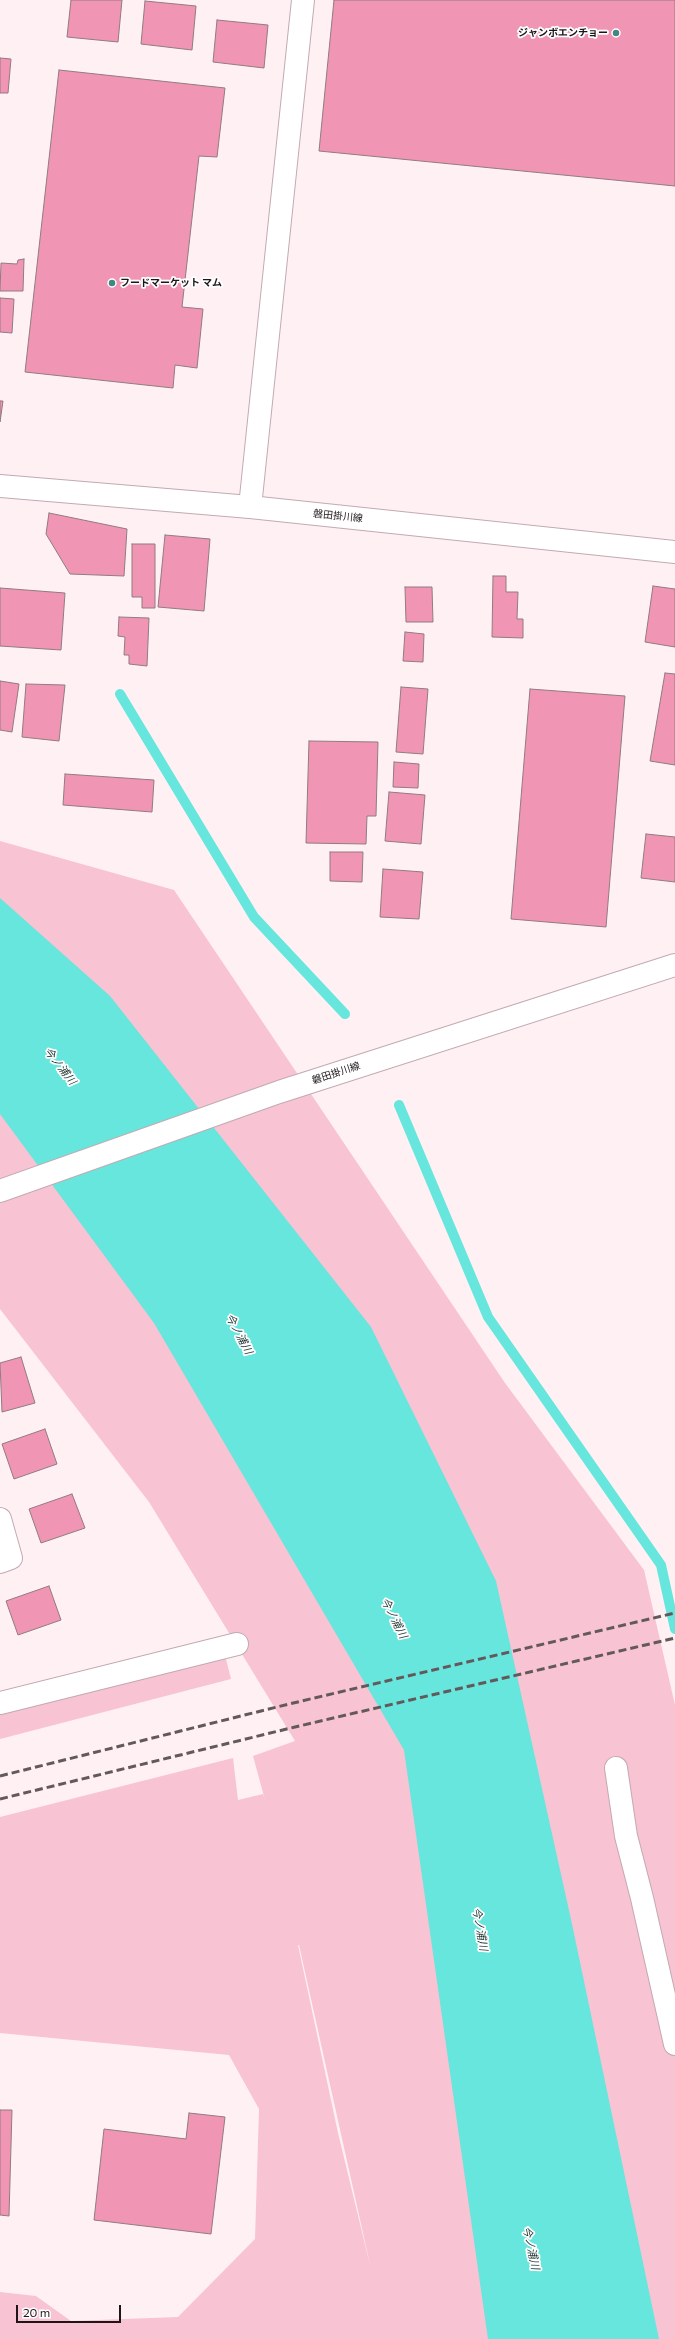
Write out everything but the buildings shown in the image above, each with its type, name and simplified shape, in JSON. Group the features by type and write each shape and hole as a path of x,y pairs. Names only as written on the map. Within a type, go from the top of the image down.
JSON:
{"main road":[{"path":"250,507 303,0"},
{"name":"磐田掛川線","path":"0,486 250,507 675,552"},
{"name":"磐田掛川線","path":"0,1191 279,1092 675,965"},
{"path":"0,1519 11,1558 0,1562"},
{"path":"0,1703 238,1644"},
{"path":"616,1768 626,1836 642,1898 675,2044"}],"shaded area":[{"path":"0,841 174,890 505,1383 644,1570 675,1705 675,2339 0,2339 0,2292 36,2296 71,2321 178,2317 255,2239 259,2109 229,2055 0,2033 0,1817 233,1758 238,1800 263,1794 265,1800 253,1756 295,1741 149,1502 0,1309","holes":["299,1945 371,2269 338,2133"]},
{"path":"223,1647 231,1679 0,1739 0,1703"}],"water":[{"name":"今ノ浦川","path":"0,898 110,996 371,1327 496,1581 572,1924 659,2339 488,2339 404,1750 154,1323 0,1114"}],"waterway":[{"path":"120,694 254,917 345,1014"},
{"path":"399,1105 488,1317 661,1565 675,1629"}],"railway":[{"path":"0,1776 289,1704 675,1613"},
{"path":"0,1799 295,1727 675,1638"}],"place":[{"name":"ジャンボエンチョー","path":"616,33"},
{"name":"フードマーケット マム","path":"112,283"}]}
